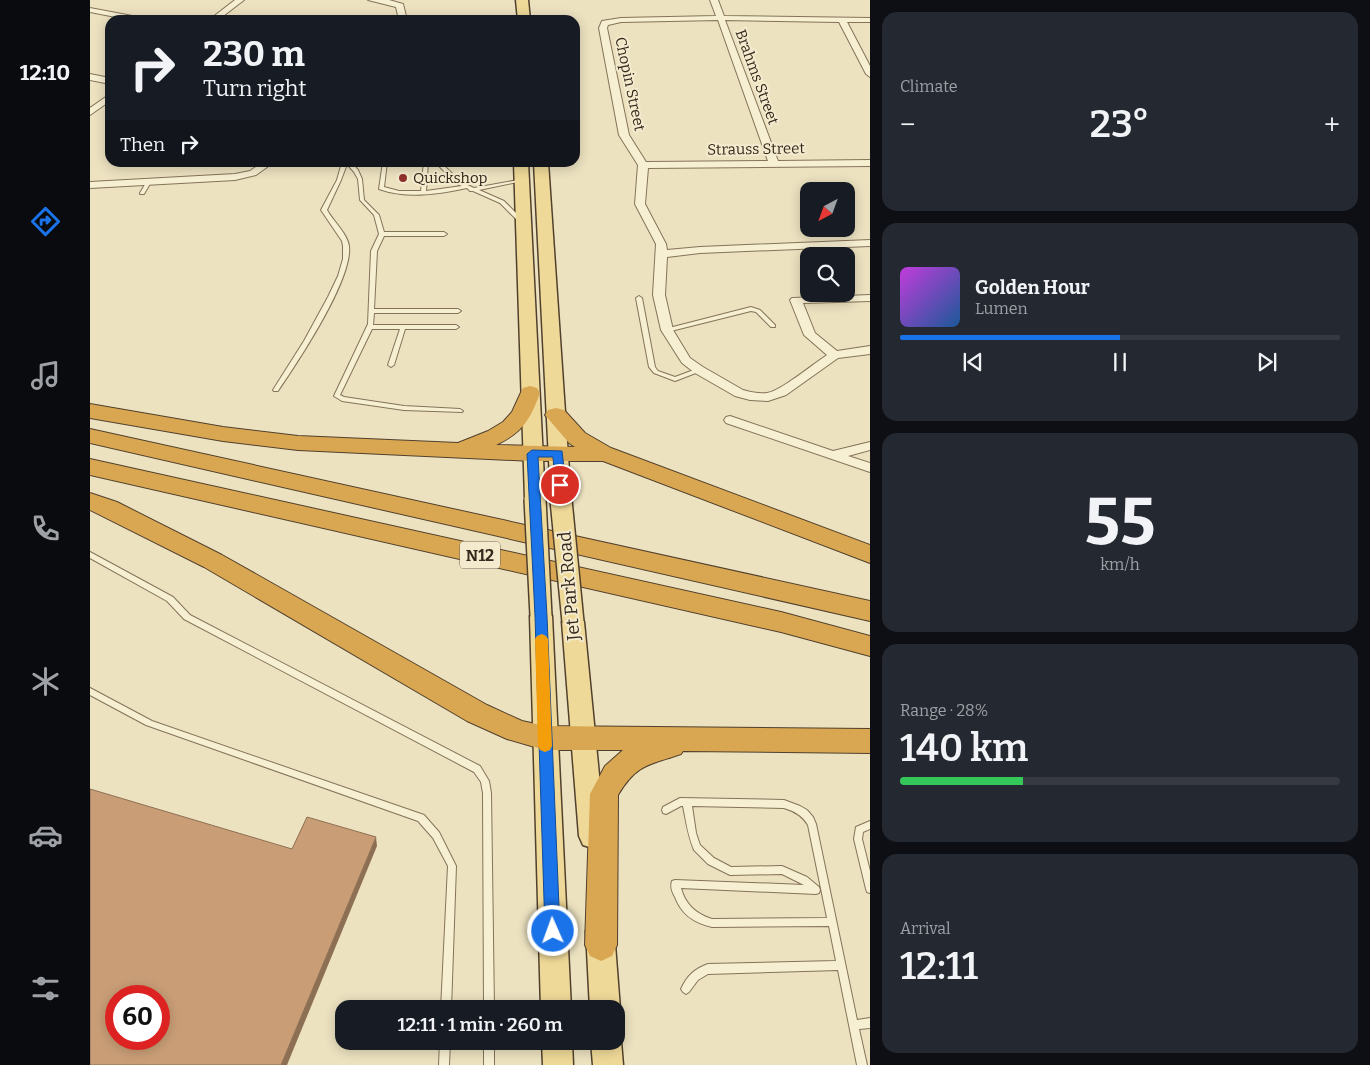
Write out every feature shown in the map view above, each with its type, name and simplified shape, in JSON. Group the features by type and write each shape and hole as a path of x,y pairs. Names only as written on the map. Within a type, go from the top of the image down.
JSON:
{"highway":[{"path":"460,450 487,440 504,431 520,416 530,393"},
{"path":"90,411 223,434 298,443 532,454 605,454"},
{"path":"556,415 577,438 605,454 870,554"},
{"name":"N12","path":"90,436 870,611"},
{"name":"N12","path":"90,467 781,622 870,646"},
{"path":"90,501 109,508 213,561 478,713 516,731 544,738 870,741"},
{"path":"601,945 604,794 611,780 623,766 640,754 662,747 730,740"}],"main road":[{"path":"522,0 524,15"},
{"name":"Jet Park Road","path":"541,167 561,500 584,737 604,1000"},
{"name":"Jet Park Road","path":"521,171 556,1000"},
{"path":"557,1050 558,1065"},
{"path":"607,1050 608,1065"}],"street":[{"path":"220,15 240,0"},
{"path":"372,0 400,6 402,15"},
{"name":"Brahms Street","path":"714,0 774,164"},
{"path":"90,10 116,15"},
{"path":"721,18 870,20"},
{"name":"Chopin Street","path":"643,165 626,141 621,126 603,28 605,23 621,20 721,18"},
{"path":"841,20 870,74"},
{"path":"90,76 105,80"},
{"path":"90,112 105,101"},
{"name":"Strauss Street","path":"643,165 870,163"},
{"path":"643,165 640,204 661,244 659,295 667,330 686,360 738,393 768,397 782,392 835,355 870,350"},
{"path":"90,185 245,176 263,167"},
{"path":"662,254 700,250 870,243"},
{"path":"835,355 810,335 796,300 870,298"},
{"path":"730,420 870,468"},
{"path":"833,455 870,446"}],"lane":[{"path":"276,390 318,320 344,267 346,247 339,229 324,210 344,167"},
{"path":"352,167 360,179 362,200 376,215 382,234 374,251 370,327 337,396 339,398 404,408 460,411"},
{"path":"384,167 381,188 393,192 423,192 466,187"},
{"path":"423,192 426,167"},
{"path":"442,167 459,183 502,202 522,222"},
{"path":"472,190 521,171"},
{"path":"142,193 149,182"},
{"path":"382,234 444,234"},
{"path":"639,298 652,367 656,372 675,380 699,370"},
{"path":"667,330 751,309 758,311 773,326"},
{"path":"371,310 458,311"},
{"path":"370,327 456,328"},
{"path":"391,365 403,327"},
{"path":"90,555 170,599 187,618 476,768 485,781 487,793 489,1000"},
{"path":"90,691 149,724 421,818 436,835 452,866 446,1000"},
{"path":"666,810 680,802 784,804 799,809 809,818 812,824 862,1065"},
{"path":"687,802 692,833 697,847 711,862 730,871 782,870 804,880 816,890 826,894"},
{"path":"870,825 859,830 858,839 870,889"},
{"path":"816,890 675,884 680,902 697,918 703,921 712,923 833,922"},
{"path":"686,989 690,980 697,973 708,969 840,965"},
{"path":"853,1025 870,1024"},
{"path":"444,1065 445,1050"},
{"path":"489,1050 489,1065"}],"building":[{"path":"90,789 292,849 307,817 376,837 281,1065 90,1065"}],"slow traffic":[{"path":"542,639 545,746"}],"place":[{"name":"Quickshop","path":"403,178"}],"route":[{"path":"553,931 544,738 541,616 532,454 558,454 560,485"}]}
